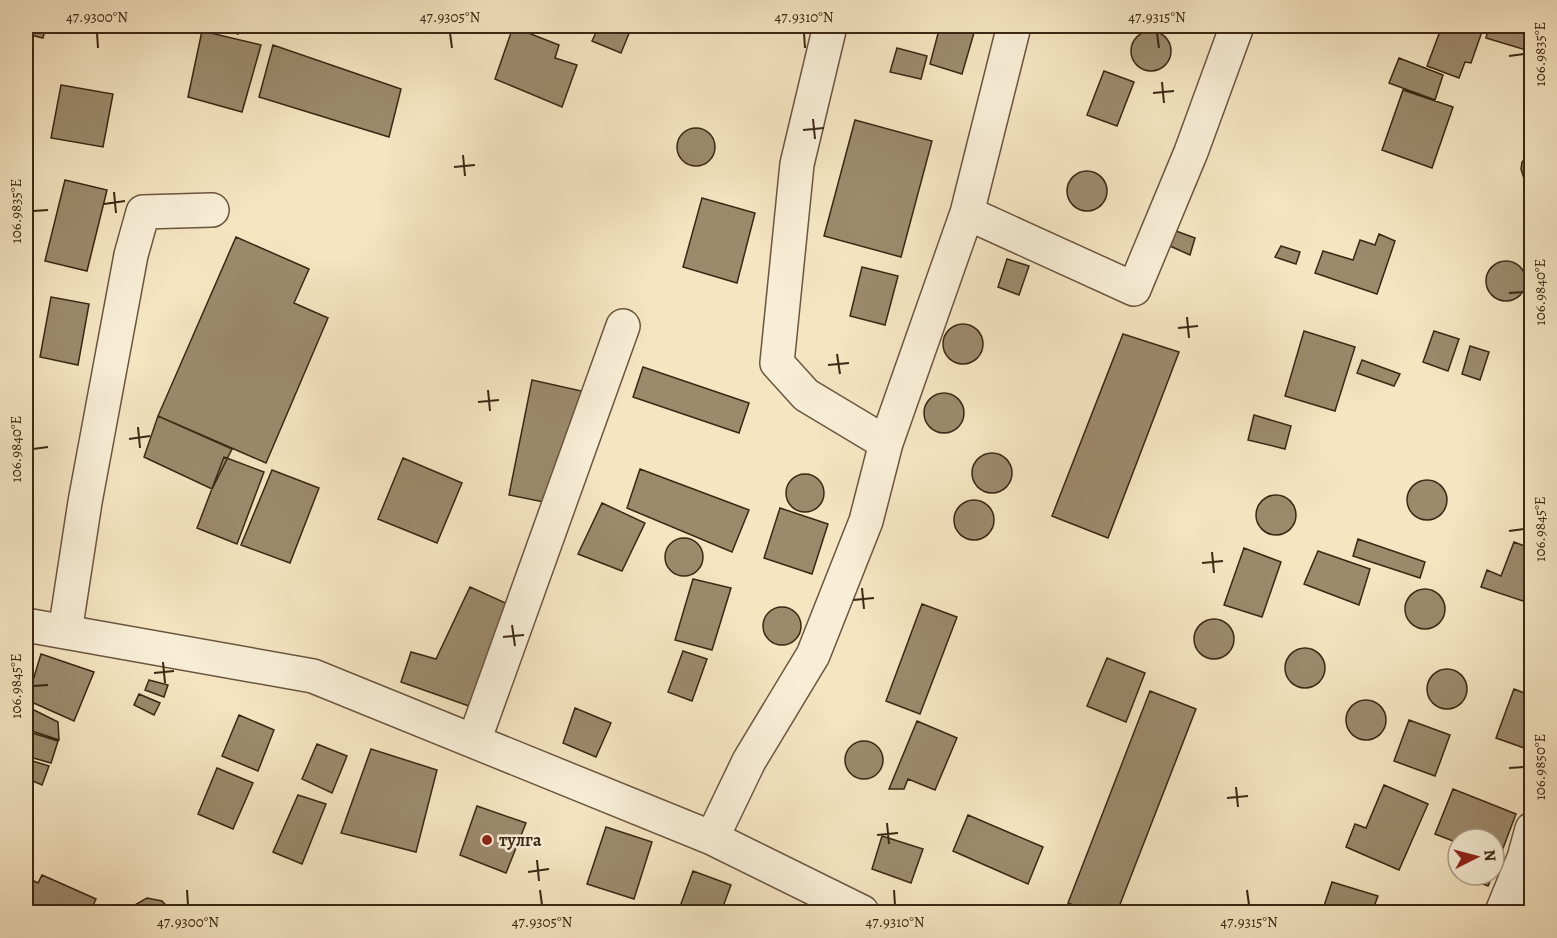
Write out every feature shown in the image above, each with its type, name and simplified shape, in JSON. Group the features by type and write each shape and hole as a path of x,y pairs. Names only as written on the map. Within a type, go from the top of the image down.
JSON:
{"street":[{"path":"830,26 797,164 777,363 806,395 886,443"},
{"path":"712,838 749,761 813,656 866,521 886,443 967,213 1014,26"},
{"path":"967,213 1134,289 1191,152 1236,26"},
{"path":"65,632 85,502 124,290 142,212 212,210"},
{"path":"474,741 623,326"},
{"path":"26,626 313,676 712,838 862,912"},
{"path":"1503,912 1524,858 1532,829"}],"building":[{"path":"26,26 46,26 43,38 26,34"},
{"path":"213,26 240,26 238,34"},
{"path":"599,26 632,26 621,53 592,41"},
{"path":"940,26 976,26 962,74 930,64"},
{"path":"1442,26 1484,26 1471,63 1465,62 1459,78 1427,66"},
{"path":"1489,26 1532,26 1526,50 1486,38"},
{"path":"513,27 559,45 555,58 577,65 562,107 495,79"},
{"path":"202,31 261,45 242,112 188,97"},
{"path":"1151,31 1159,32 1165,37 1170,43 1170,59 1165,65 1159,70 1151,71 1143,70 1137,65 1132,59 1131,51 1132,43 1137,37 1143,32"},
{"path":"273,45 401,89 389,137 259,97"},
{"path":"897,48 927,56 921,79 890,72"},
{"path":"1399,58 1443,75 1435,100 1389,83"},
{"path":"1104,71 1134,82 1117,126 1087,115"},
{"path":"61,85 113,94 103,147 51,138"},
{"path":"1403,90 1453,107 1432,168 1382,150"},
{"path":"855,120 932,141 901,257 824,236"},
{"path":"696,128 710,133 715,147 710,161 696,166 682,161 677,147 682,133"},
{"path":"1531,152 1532,187 1525,182 1521,169 1522,162"},
{"path":"1087,171 1101,177 1107,191 1101,205 1087,211 1073,205 1067,191 1073,177"},
{"path":"65,180 107,190 87,271 45,261"},
{"path":"702,198 755,213 737,283 683,267"},
{"path":"1176,231 1195,238 1190,255 1170,246"},
{"path":"1379,234 1395,241 1377,294 1315,273 1323,251 1353,260 1360,240 1375,245"},
{"path":"236,237 309,269 294,303 328,318 266,463 158,416"},
{"path":"1281,246 1300,252 1296,264 1275,257"},
{"path":"1007,259 1029,266 1019,295 998,287"},
{"path":"1506,261 1514,262 1520,267 1525,273 1525,289 1520,295 1514,300 1506,301 1498,300 1492,295 1487,289 1486,281 1487,273 1492,267 1498,262"},
{"path":"862,267 898,276 885,325 850,316"},
{"path":"51,297 89,304 78,365 40,357"},
{"path":"963,324 971,325 977,330 982,336 982,352 977,358 971,363 963,364 955,363 949,358 944,352 943,344 944,336 949,330 955,325"},
{"path":"1304,331 1355,347 1335,411 1285,396"},
{"path":"1434,331 1459,339 1448,371 1423,362"},
{"path":"1123,334 1179,352 1108,538 1052,516"},
{"path":"1470,346 1489,352 1480,380 1462,374"},
{"path":"1362,360 1400,374 1394,386 1357,373"},
{"path":"643,367 749,403 739,433 633,397"},
{"path":"532,380 586,392 564,506 509,495"},
{"path":"944,393 952,394 958,399 963,405 963,421 958,427 952,432 944,433 936,432 930,427 925,421 924,413 925,405 930,399 936,394"},
{"path":"1254,415 1291,426 1285,449 1248,440"},
{"path":"158,416 232,449 212,489 144,457"},
{"path":"992,453 1000,454 1006,459 1011,465 1011,481 1006,487 1000,492 992,493 984,492 978,487 973,481 972,473 973,465 978,459 984,454"},
{"path":"224,457 264,472 237,544 197,528"},
{"path":"403,458 462,483 437,543 378,519"},
{"path":"640,469 749,510 732,552 627,508"},
{"path":"272,470 319,488 290,563 241,545"},
{"path":"805,474 819,479 824,493 819,507 805,512 791,507 786,493 791,479"},
{"path":"1427,480 1435,481 1441,486 1446,492 1446,508 1441,514 1435,519 1427,520 1419,519 1413,514 1408,508 1407,500 1408,492 1413,486 1419,481"},
{"path":"1276,495 1284,496 1290,501 1295,507 1295,523 1290,529 1284,534 1276,535 1268,534 1262,529 1257,523 1256,515 1257,507 1262,501 1268,496"},
{"path":"974,500 982,501 988,506 993,512 993,528 988,534 982,539 974,540 966,539 960,534 955,528 954,520 955,512 960,506 966,501"},
{"path":"602,503 645,523 622,571 578,554"},
{"path":"780,508 828,524 812,574 764,558"},
{"path":"684,538 698,543 703,557 698,571 684,576 670,571 665,557 670,543"},
{"path":"1358,539 1425,562 1420,578 1353,556"},
{"path":"1514,542 1532,549 1532,604 1481,587 1487,570 1501,576"},
{"path":"1244,548 1281,562 1262,617 1224,605"},
{"path":"1318,551 1370,569 1359,605 1304,584"},
{"path":"693,579 731,588 712,650 675,640"},
{"path":"470,587 510,605 469,706 401,682 411,652 436,659"},
{"path":"1425,589 1433,590 1439,595 1444,601 1444,617 1439,623 1433,628 1425,629 1417,628 1411,623 1406,617 1405,609 1406,601 1411,595 1417,590"},
{"path":"922,604 957,617 920,714 886,701"},
{"path":"782,607 796,612 801,626 796,640 782,645 768,640 763,626 768,612"},
{"path":"1214,619 1222,620 1228,625 1233,631 1233,647 1228,653 1222,658 1214,659 1206,658 1200,653 1195,647 1194,639 1195,631 1200,625 1206,620"},
{"path":"1305,648 1313,649 1319,654 1324,660 1324,676 1319,682 1313,687 1305,688 1297,687 1291,682 1286,676 1285,668 1286,660 1291,654 1297,649"},
{"path":"683,651 707,659 692,701 668,692"},
{"path":"41,654 94,672 74,721 27,700"},
{"path":"1107,658 1145,673 1126,722 1087,706"},
{"path":"1447,669 1455,670 1461,675 1466,681 1466,697 1461,703 1455,708 1447,709 1439,708 1433,703 1428,697 1427,689 1428,681 1433,675 1439,670"},
{"path":"149,680 168,685 164,697 145,690"},
{"path":"1514,689 1532,696 1532,738 1527,749 1496,738"},
{"path":"1150,691 1196,709 1117,912 1093,912 1068,903"},
{"path":"139,694 160,703 154,715 134,705"},
{"path":"1366,700 1374,701 1380,706 1385,712 1385,728 1380,734 1374,739 1366,740 1358,739 1352,734 1347,728 1346,720 1347,712 1352,706 1358,701"},
{"path":"26,706 58,722 59,740 26,729"},
{"path":"575,708 611,723 596,757 563,743"},
{"path":"239,715 274,730 258,771 222,756"},
{"path":"1409,720 1450,735 1435,776 1394,761"},
{"path":"917,721 957,738 935,790 908,779 904,789 889,789"},
{"path":"26,731 58,741 51,763 26,756"},
{"path":"864,741 878,746 883,760 878,774 864,779 850,774 845,760 850,746"},
{"path":"317,744 347,756 332,793 302,779"},
{"path":"371,749 437,770 416,852 341,833"},
{"path":"26,759 49,766 42,785 26,778"},
{"path":"217,768 253,783 233,829 198,814"},
{"path":"1384,785 1428,804 1399,870 1346,847 1355,824 1366,828"},
{"path":"1453,789 1516,814 1506,840 1506,827 1446,827 1446,838 1435,834"},
{"path":"298,795 326,804 302,864 273,852"},
{"path":"477,806 526,823 506,873 460,855"},
{"path":"968,815 1043,847 1028,884 953,851"},
{"path":"606,827 652,842 634,899 587,884"},
{"path":"882,836 923,849 911,883 872,869"},
{"path":"693,871 731,885 721,912 678,912"},
{"path":"42,875 96,899 90,912 45,912 26,905 26,877 38,883"},
{"path":"1332,882 1378,896 1372,912 1322,912"},
{"path":"147,898 162,901 172,912 130,912 133,906"}],"place":[{"name":"тулга","path":"487,840"}]}
